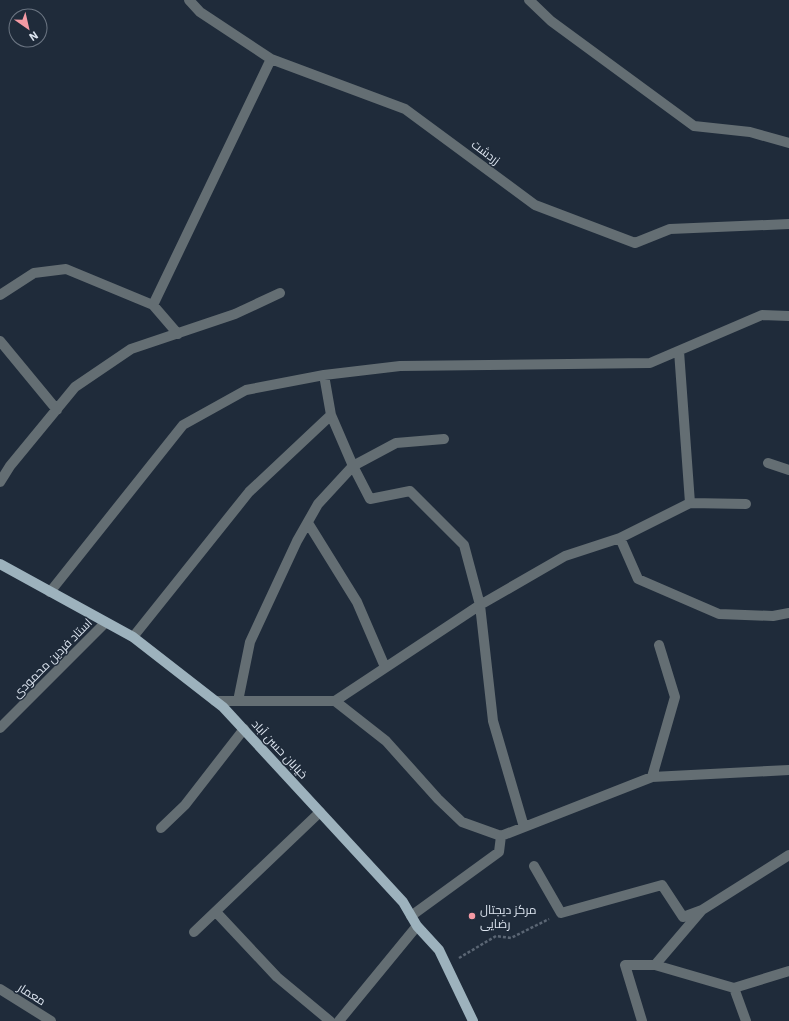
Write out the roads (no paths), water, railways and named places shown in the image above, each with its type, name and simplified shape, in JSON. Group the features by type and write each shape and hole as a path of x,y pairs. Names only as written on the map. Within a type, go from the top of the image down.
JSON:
{"main road":[{"name":"خیابان حسن آباد","path":"0,564 133,637 215,701 244,729 403,902 417,926 439,950 473,1021"}],"street":[{"name":"زردشت","path":"189,0 200,12 271,59 405,109 535,205 635,243 670,229 789,224"},
{"path":"529,0 551,21 694,126 750,132 789,143"},
{"path":"153,305 271,59"},
{"path":"0,295 34,273 66,268 153,305 178,334"},
{"path":"0,482 10,466 75,387 131,349 235,314 280,293"},
{"path":"50,592 183,425 246,390 324,375 400,366 650,363 762,315 789,316"},
{"path":"0,341 57,410"},
{"path":"679,351 690,503"},
{"path":"324,375 331,415 353,466 370,499 410,492 464,545 480,605 493,721 524,828"},
{"path":"133,637 250,492 331,415"},
{"path":"238,701 250,642 297,541 318,504 353,466 396,443 444,440"},
{"path":"768,463 789,470"},
{"path":"215,701 335,700 480,605 565,556 620,538 690,503 746,504"},
{"path":"308,523 357,602 385,667"},
{"path":"620,538 638,580 719,614 774,616 789,613"},
{"name":"استاد فردین محمودی","path":"0,728 105,623"},
{"path":"652,777 675,697 659,645"},
{"path":"335,700 386,741 462,822 501,836 652,777 789,770"},
{"path":"160,828 185,805 244,729"},
{"path":"194,932 320,812"},
{"path":"412,916 499,852 501,836"},
{"path":"534,866 561,913 662,884 683,917 702,910 789,855"},
{"path":"655,965 702,910"},
{"path":"216,912 277,977 330,1021"},
{"path":"339,1021 417,926"},
{"path":"642,1021 625,965 655,965 734,988 789,971"},
{"path":"734,988 746,1021"},
{"name":"معمار","path":"0,989 51,1021"}],"place":[{"name":"مرکز دیجتال رضایی","path":"472,916"}]}
